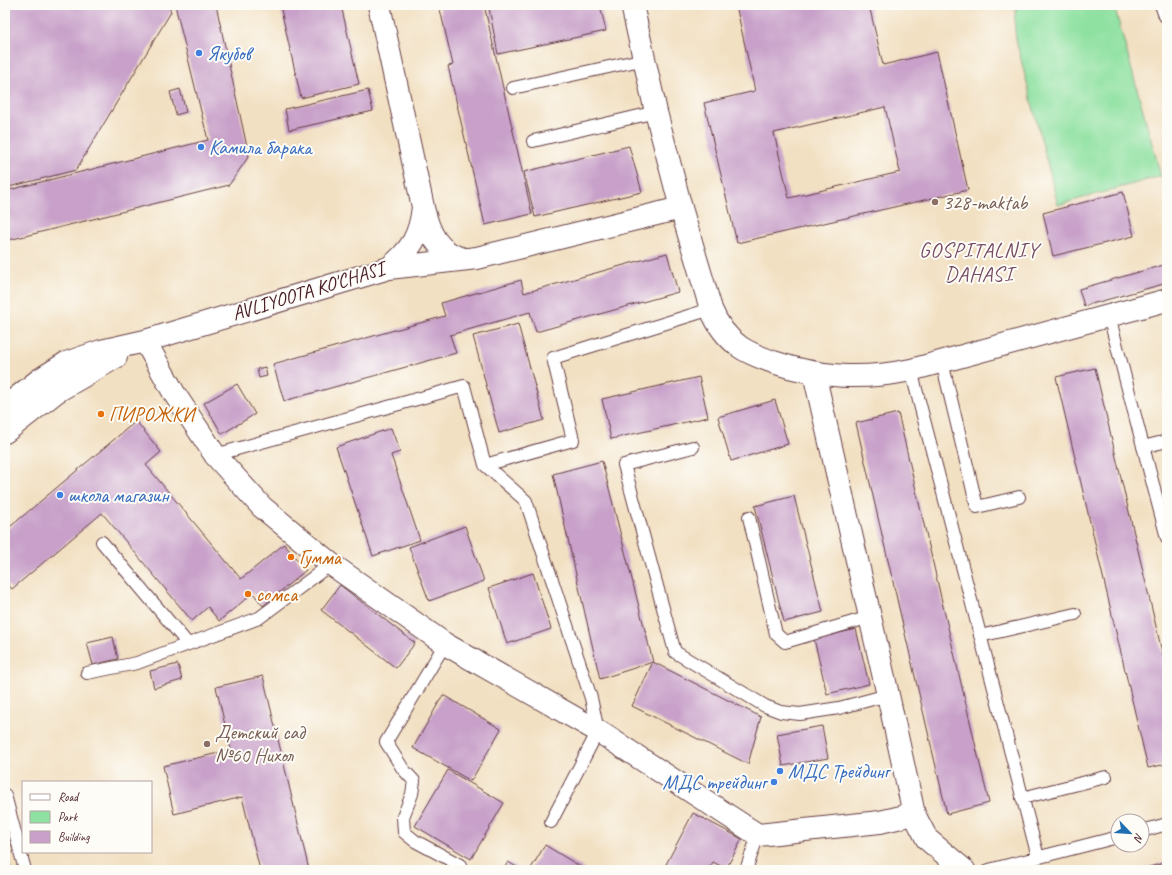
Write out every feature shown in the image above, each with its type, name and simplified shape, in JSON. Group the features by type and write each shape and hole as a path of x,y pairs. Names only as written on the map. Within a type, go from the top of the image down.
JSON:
{"street":[{"name":"AVLIYOOTA KO'CHASI","path":"5,407 39,380 66,363 101,351 145,341 389,268 403,255 414,241 420,224 423,207 379,5"},
{"path":"632,5 656,112 681,208 711,309 717,324 727,337 754,355 783,365 814,373 839,376 888,375 942,362 1167,300"},
{"path":"423,207 428,226 436,241 448,253 456,258 464,259"},
{"path":"389,268 476,258 681,208"},
{"name":"AVLIYOOTA KO'CHASI","path":"5,432 69,383 145,341"},
{"path":"145,341 174,393 214,455 262,507 331,564 445,644 598,732 758,835 880,822 914,814"},
{"path":"814,373 914,814 927,839 964,870"}],"lane":[{"path":"513,88 645,59"},
{"path":"533,141 656,112"},
{"path":"485,465 573,440 553,358 711,309"},
{"path":"1109,316 1167,538"},
{"path":"942,362 977,507 1019,497"},
{"path":"911,370 1038,857"},
{"path":"214,455 464,386 485,465 526,501 591,698 598,732 551,822"},
{"path":"1143,447 1167,441"},
{"path":"693,447 624,465 675,652 765,706 781,712 800,714 839,708 888,695"},
{"path":"749,517 776,634 785,642 870,617"},
{"path":"102,542 188,644"},
{"path":"87,673 137,663 259,618 331,564"},
{"path":"980,636 1075,614"},
{"path":"445,644 386,742 404,770 414,781 412,794 403,817 404,832 415,842 460,865"},
{"path":"1022,798 1106,777"},
{"path":"5,795 25,870"},
{"path":"1150,829 1167,824"},
{"path":"746,870 758,835"},
{"path":"989,870 1110,839"}],"green space":[{"path":"1018,5 1114,5 1161,176 1058,205 1017,44 1015,14"}],"building":[{"path":"5,5 169,5 171,12 76,170 5,188"},
{"path":"175,5 216,5 249,156 229,185 5,241 5,191 208,140"},
{"path":"280,5 341,5 359,84 301,98"},
{"path":"439,5 484,5 532,214 485,225 448,66 453,65"},
{"path":"504,5 600,5 606,31 498,54 489,8"},
{"path":"736,5 869,5 883,65 937,52 968,190 737,243 704,103 755,91","holes":["885,107 900,172 789,198 774,133"]},
{"path":"180,89 186,112 176,115 170,92"},
{"path":"368,90 373,111 289,130 285,109"},
{"path":"629,146 642,192 535,217 524,172"},
{"path":"1123,192 1134,236 1053,256 1043,213"},
{"path":"667,253 678,292 536,332 530,312 450,335 456,353 284,401 273,364 445,316 441,303 521,280 524,293"},
{"path":"1167,264 1167,283 1084,306 1079,289"},
{"path":"518,324 544,420 499,433 473,336"},
{"path":"265,367 267,376 259,378 257,369"},
{"path":"1095,368 1167,673 1167,764 1148,768 1056,377"},
{"path":"699,377 708,417 611,439 602,399"},
{"path":"237,384 255,414 222,434 204,403"},
{"path":"775,400 788,444 731,461 718,417"},
{"path":"898,413 989,803 947,814 856,423"},
{"path":"136,421 161,452 146,465 241,579 284,544 306,570 263,606 253,593 219,621 208,607 192,621 102,513 12,589 5,582 5,531"},
{"path":"391,428 400,452 391,455 420,540 373,556 336,447"},
{"path":"602,461 653,662 600,679 553,474"},
{"path":"794,496 823,612 784,622 755,506"},
{"path":"465,526 484,581 429,601 409,547"},
{"path":"533,573 551,629 507,644 489,588"},
{"path":"340,585 415,643 396,668 321,610"},
{"path":"856,629 869,684 827,694 814,639"},
{"path":"113,637 118,659 93,665 87,643"},
{"path":"653,662 761,717 748,764 632,706"},
{"path":"178,664 182,680 154,688 150,671"},
{"path":"263,676 309,870 260,870 242,797 174,814 163,766 231,750 216,687"},
{"path":"443,695 501,729 471,781 413,748"},
{"path":"822,726 828,758 783,766 777,734"},
{"path":"448,770 504,803 471,859 415,826"},
{"path":"693,813 742,839 726,869 713,862 708,870 663,870"},
{"path":"545,845 586,870 530,870"},
{"path":"6,849 11,870 5,870"},
{"path":"508,862 522,870 503,870"},
{"path":"1167,862 1167,870 1139,870"}],"place":[{"name":"Якубов","path":"199,53"},
{"name":"Камила барака","path":"201,147"},
{"name":"328-maktab","path":"935,202"},
{"name":"ПИРОЖКИ","path":"101,414"},
{"name":"школа магазин","path":"60,495"},
{"name":"Гумма","path":"291,557"},
{"name":"сомса","path":"248,594"},
{"name":"Детский сад №60 Нихол","path":"207,744"},
{"name":"МДС Трейдинг","path":"780,771"},
{"name":"МДС трейдинг","path":"774,782"}],"district":[{"name":"GOSPITALNIY DAHASI","path":"979,262"}]}
